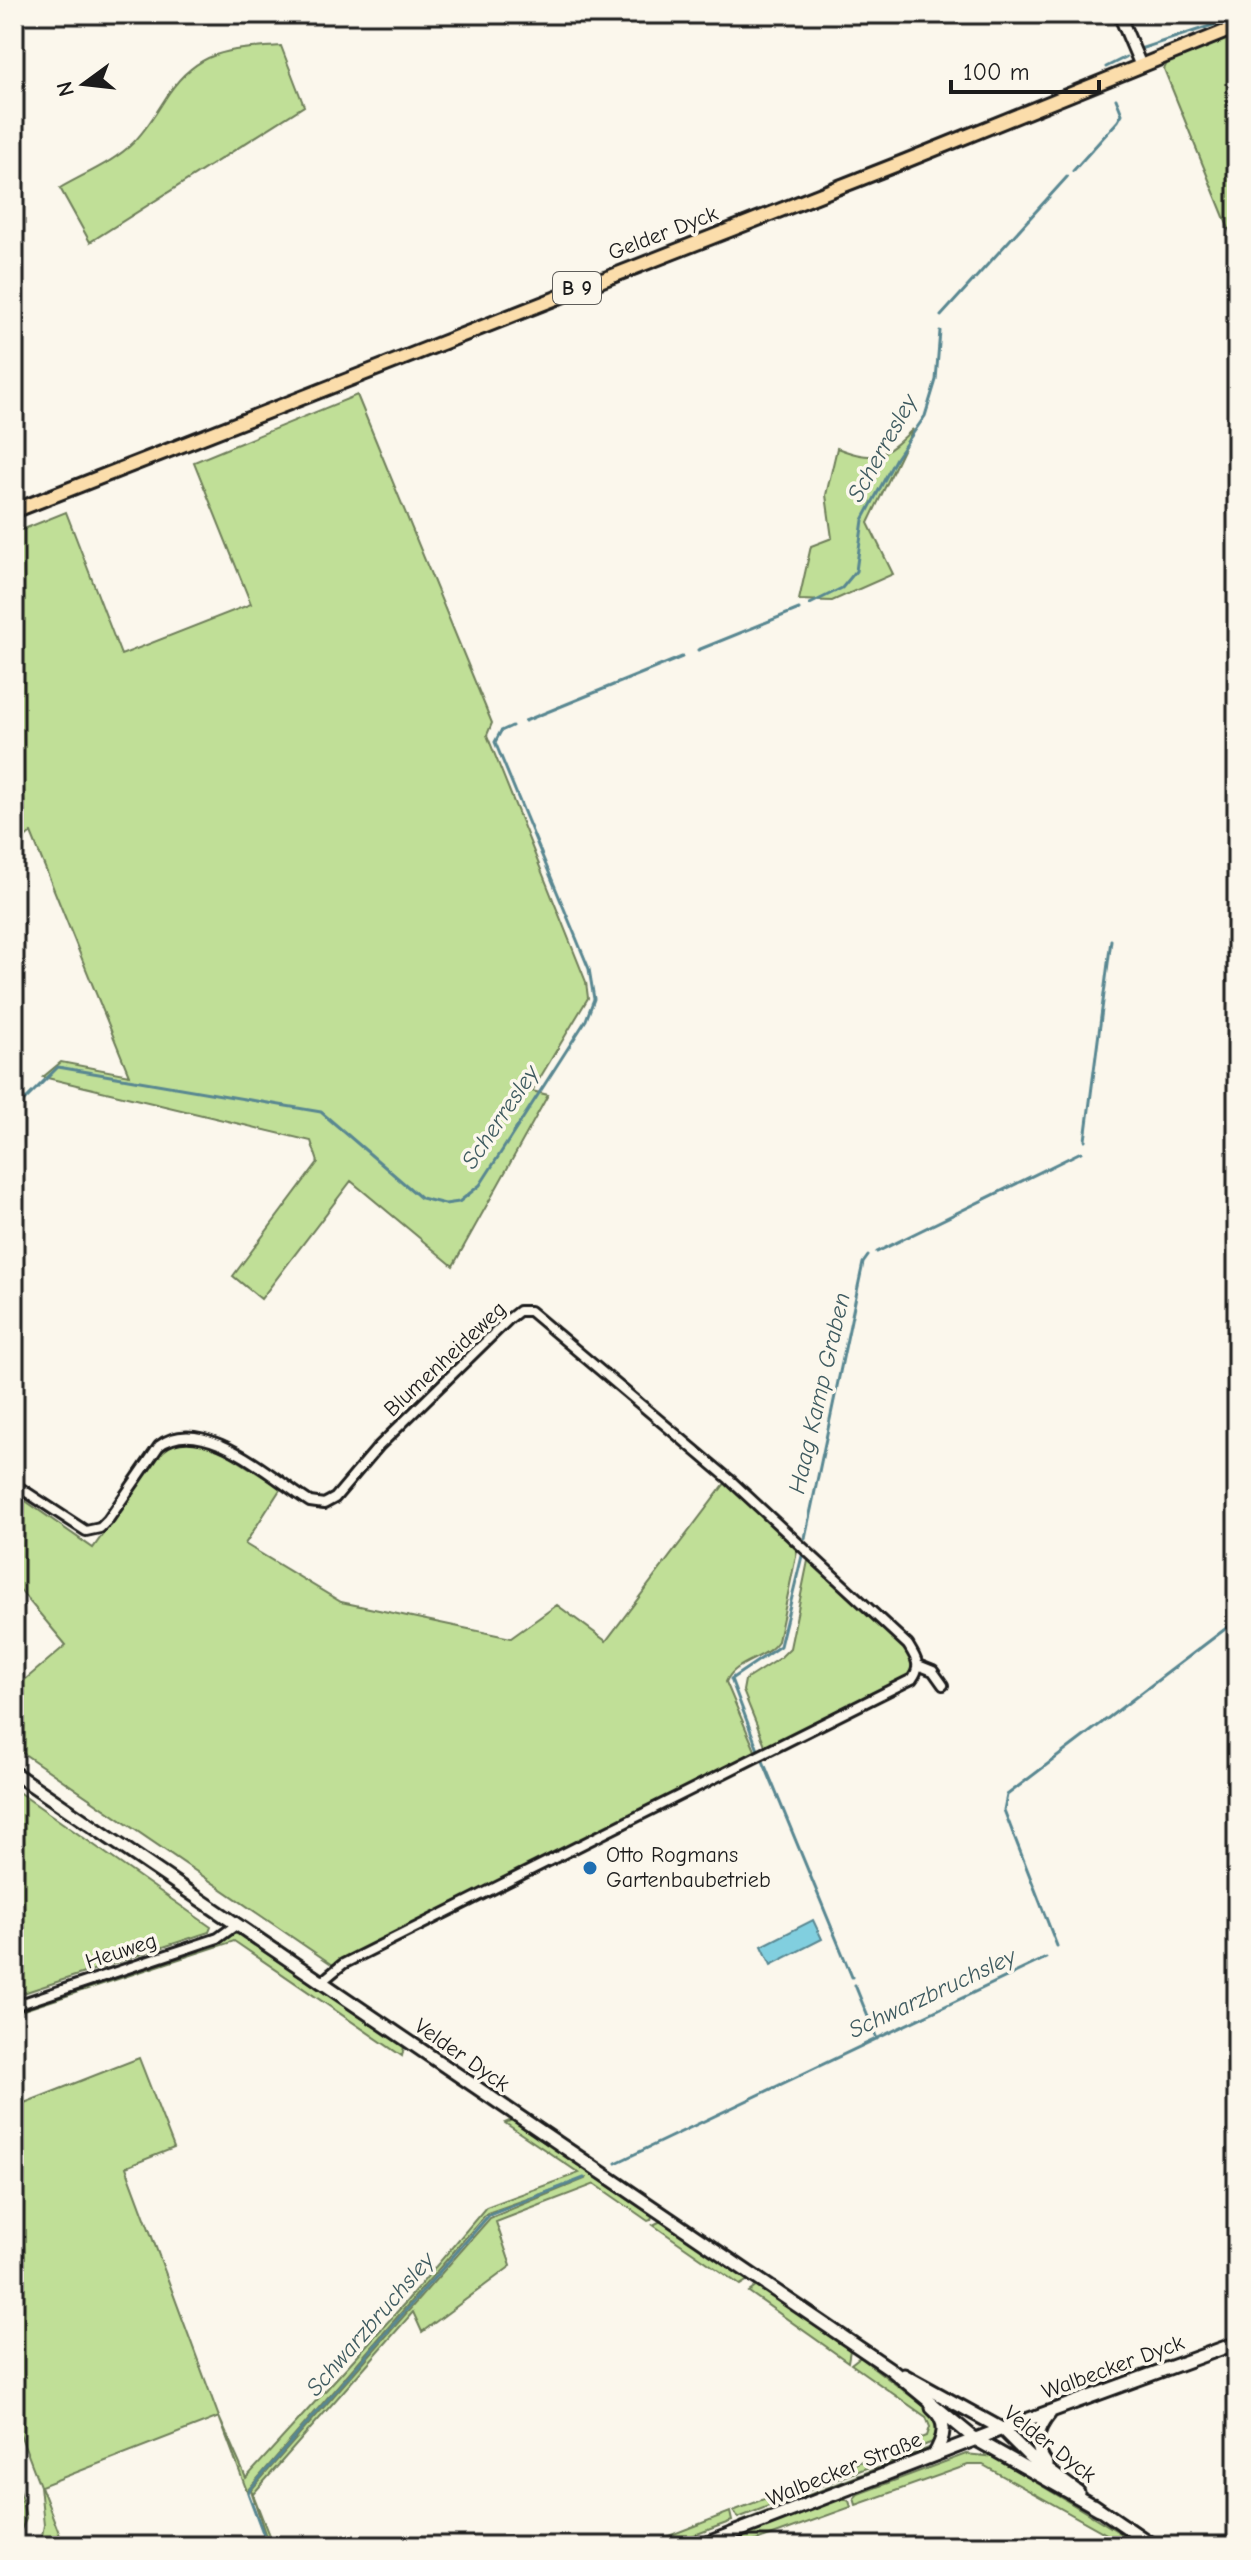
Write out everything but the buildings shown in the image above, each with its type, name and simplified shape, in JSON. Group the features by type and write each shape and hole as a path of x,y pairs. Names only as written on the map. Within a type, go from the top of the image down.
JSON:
{"main road":[{"name":"Gelder Dyck","path":"14,511 1237,27"},
{"name":"Velder Dyck","path":"14,1773 889,2368 975,2439 1099,2509 1154,2546"},
{"name":"Walbecker Dyck","path":"1002,2429 1237,2343"},
{"name":"Velder Dyck","path":"889,2368 1002,2429 1030,2457 1099,2509"},
{"path":"922,2395 942,2418 944,2434 934,2455"},
{"path":"1053,2411 1038,2431 1037,2443 1045,2463 1059,2477"},
{"name":"Walbecker Straße","path":"700,2546 1002,2429"}],"street":[{"path":"1119,14 1141,66"},
{"name":"Blumenheideweg","path":"14,1484 79,1530 100,1528 159,1446 168,1439 192,1436 224,1445 310,1502 324,1504 335,1498 363,1462 510,1318 519,1311 530,1311 729,1479 908,1645 918,1665 933,1671 943,1685"},
{"path":"320,1983 343,1964 912,1679 918,1665"},
{"name":"Heuweg","path":"14,2006 218,1938 236,1925"}],"green space":[{"path":"1237,32 1237,249 1164,69 1168,61"},
{"path":"281,46 304,106 90,242 60,188 108,162 133,143 180,78 192,68 218,54"},
{"path":"357,395 492,723 487,735 586,982 588,998 532,1091 548,1095 453,1266 351,1181 261,1299 233,1276 318,1162 311,1141 43,1077 61,1062 129,1075 31,833 14,848 14,533 66,512 121,655 251,604 194,462"},
{"path":"913,429 868,523 893,574 832,601 799,600 811,546 832,538 826,495 837,448 861,455 879,455"},
{"path":"189,1440 210,1443 281,1488 245,1544 341,1602 511,1638 557,1605 606,1641 726,1482 798,1547 778,1641 766,1652 736,1669 726,1682 757,1755 333,1965 14,1747 14,1721 18,1718 14,1706 19,1701 14,1689 66,1645 14,1583 14,1493 93,1548 160,1454 173,1444"},
{"path":"809,1556 901,1644 911,1659 912,1672 901,1682 767,1750 743,1691 745,1680 790,1648"},
{"path":"14,1789 211,1927 209,1932 14,1996"},
{"path":"238,1934 404,2047 402,2056 234,1941 14,2013 14,2008"},
{"path":"139,2058 174,2148 126,2167 219,2417 41,2486 64,2546 40,2546 44,2525 40,2486 14,2418 14,2107"},
{"path":"512,2120 652,2216 648,2221 595,2184 496,2222 511,2266 422,2332 413,2312 253,2494 273,2546 269,2546 251,2490 490,2218 587,2178 487,2213 247,2491 219,2417 246,2478 405,2303 486,2207 579,2173 505,2123"},
{"path":"661,2221 748,2280 740,2285 653,2225"},
{"path":"757,2286 850,2350 848,2362 749,2292"},
{"path":"860,2357 934,2414 938,2440 738,2518 733,2511 927,2436 930,2427 926,2417 851,2364"},
{"path":"934,2446 812,2497 740,2522"},
{"path":"966,2454 994,2457 1142,2546 1128,2546 983,2465 968,2465 856,2505 854,2498 858,2494"},
{"path":"14,2463 26,2519 14,2545"},
{"path":"843,2498 849,2501 851,2507 742,2546 715,2546"},
{"path":"730,2512 732,2521 665,2546 643,2546"}],"water":[{"path":"813,1920 822,1939 771,1965 762,1946"}],"waterway":[{"name":"Scherresley","path":"1140,49 1234,18 1232,14"},
{"name":"Scherresley","path":"1106,67 1126,57"},
{"name":"Scherresley","path":"1073,171 1118,121 1122,114 1116,99"},
{"name":"Scherresley","path":"941,316 1067,177"},
{"name":"Scherresley","path":"810,604 842,588 856,571 863,520 896,458 925,416 936,380 940,331"},
{"name":"Scherresley","path":"698,650 799,609"},
{"name":"Scherresley","path":"525,721 682,657"},
{"name":"Scherresley","path":"14,1111 58,1067 321,1112 421,1198 445,1204 459,1202 480,1185 586,1020 594,999 589,969 495,742 501,731 512,726"},
{"name":"Haag Kamp Graben","path":"1085,1140 1111,940"},
{"name":"Haag Kamp Graben","path":"877,1252 1081,1152"},
{"name":"Haag Kamp Graben","path":"805,1538 863,1263 868,1256"},
{"name":"Haag Kamp Graben","path":"758,1750 731,1679 780,1646 802,1556"},
{"name":"Schwarzbruchsley","path":"1057,1946 1004,1810 1007,1795 1237,1620"},
{"name":"Haag Kamp Graben","path":"763,1761 852,1977"},
{"name":"Schwarzbruchsley","path":"616,2163 1046,1958"},
{"name":"Haag Kamp Graben","path":"855,1985 877,2039"},
{"name":"Schwarzbruchsley","path":"268,2546 248,2493 250,2489 489,2215 584,2178"}],"place":[{"name":"Otto Rogmans Gartenbaubetrieb","path":"590,1868"}]}
